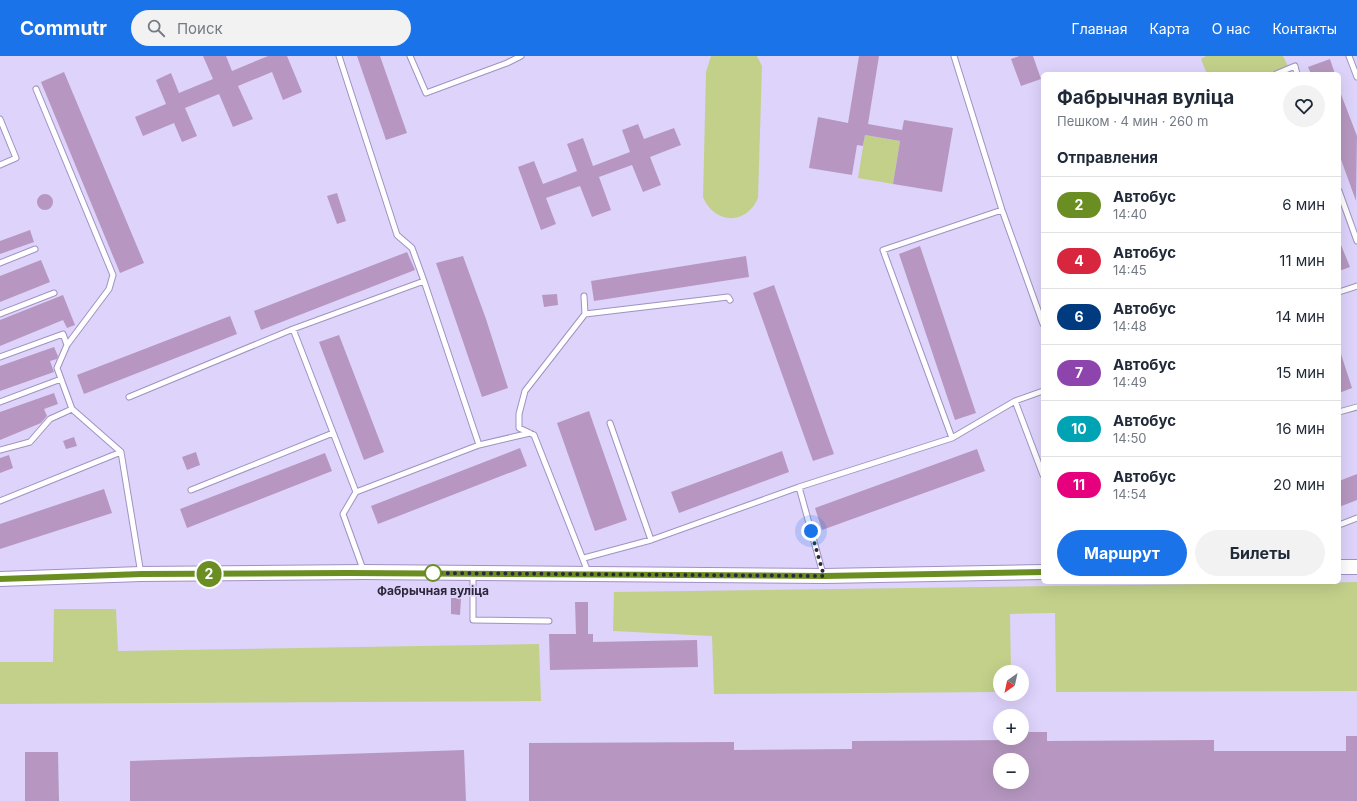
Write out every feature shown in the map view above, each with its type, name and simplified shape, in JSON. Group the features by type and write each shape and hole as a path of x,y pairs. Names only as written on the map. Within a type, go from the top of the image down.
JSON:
{"main road":[{"path":"1341,567 1357,567"},
{"path":"0,579 142,574 364,572 824,576 1041,572"}],"lane":[{"path":"339,56 397,235 412,248 479,445"},
{"path":"410,56 426,93 521,56"},
{"path":"954,56 1002,210 1041,318"},
{"path":"1349,56 1357,77"},
{"path":"1281,72 1295,66 1297,72"},
{"path":"36,89 113,275 109,288 67,345 57,368 72,410 121,452 142,574"},
{"path":"0,119 16,158 0,164"},
{"path":"1341,197 1357,241"},
{"path":"952,438 883,250 1002,210"},
{"path":"0,263 34,249"},
{"path":"129,397 292,329 424,282"},
{"path":"1341,291 1357,286"},
{"path":"0,314 54,293"},
{"path":"584,296 585,314 525,391 519,414 519,428 534,435 584,558 589,575"},
{"path":"585,314 728,297 730,300"},
{"path":"292,329 356,492"},
{"path":"0,357 63,334 67,345"},
{"path":"0,402 61,380"},
{"path":"584,558 650,540 798,486 952,438 1015,401 1041,392"},
{"path":"1015,401 1041,470"},
{"path":"1341,411 1357,407"},
{"path":"0,450 30,442 50,419 72,410"},
{"path":"610,422 650,540"},
{"path":"191,490 333,433"},
{"path":"364,572 343,514 356,492 479,445 530,433"},
{"path":"0,501 121,452"},
{"path":"798,486 824,576"},
{"path":"1341,524 1357,518"},
{"path":"473,574 473,620 549,620"}],"green space":[{"path":"711,56 757,56 762,66 758,198 753,207 738,217 722,217 708,206 703,197 706,72"},
{"path":"1206,56 1283,56 1291,72 1206,72 1201,59"},
{"path":"865,135 900,141 893,184 858,178"},
{"path":"1341,582 1357,582 1357,691 1056,692 1055,613 1010,614 1011,665 993,665 993,692 714,694 712,636 613,631 614,592 1208,584 1341,584"},
{"path":"54,609 116,609 118,651 539,644 541,701 0,704 0,662 53,662"}],"building":[{"path":"203,56 226,56 232,71 268,56 287,56 302,92 283,100 272,72 238,86 253,119 233,127 219,94 185,108 197,136 182,142 174,123 143,136 135,117 166,104 156,80 171,73 179,93 213,79"},
{"path":"357,56 380,56 407,133 386,140"},
{"path":"859,56 879,56 868,124 902,130 904,120 953,128 942,192 893,184 900,141 865,135 863,146 857,145 852,175 809,168 818,117 848,123"},
{"path":"1019,56 1033,56 1041,79 1021,86 1011,59"},
{"path":"1330,59 1334,72 1310,72 1308,67"},
{"path":"64,72 144,263 120,273 41,82"},
{"path":"1341,94 1357,136 1356,201 1341,160"},
{"path":"638,124 644,139 674,128 681,145 650,157 661,185 643,192 632,165 599,177 611,210 592,217 580,186 546,198 556,224 541,230 518,167 534,161 543,184 577,171 567,144 583,138 593,166 630,152 622,130"},
{"path":"337,193 346,221 337,224 327,196"},
{"path":"45,194 52,199 53,202 48,209 45,210 38,205 37,202 42,195"},
{"path":"30,230 34,242 0,254 0,241"},
{"path":"1341,245 1350,267 1341,270"},
{"path":"920,246 976,413 955,420 899,254"},
{"path":"407,252 415,270 261,330 254,311"},
{"path":"463,256 486,319 508,388 482,397 436,263"},
{"path":"746,256 749,277 594,301 591,281"},
{"path":"41,260 50,282 0,302 0,276"},
{"path":"774,285 834,454 813,461 753,293"},
{"path":"557,294 558,305 544,307 542,295"},
{"path":"63,295 75,325 67,328 63,320 0,346 0,320"},
{"path":"230,316 237,334 84,394 77,375"},
{"path":"339,335 384,452 364,460 319,342"},
{"path":"54,347 58,356 57,359 50,361 54,372 0,391 0,366"},
{"path":"1341,354 1352,388 1341,392"},
{"path":"54,393 58,404 44,409 47,416 41,423 0,440 0,412"},
{"path":"589,411 627,520 595,531 557,423"},
{"path":"74,437 77,446 66,449 63,441"},
{"path":"520,448 527,466 378,524 371,506"},
{"path":"977,449 985,471 822,530 815,508"},
{"path":"782,451 789,472 679,513 671,492"},
{"path":"196,452 200,465 187,470 182,457"},
{"path":"325,453 332,471 187,528 180,509"},
{"path":"9,455 13,468 0,473 0,458"},
{"path":"1357,474 1357,500 1341,506 1341,480"},
{"path":"104,489 112,513 0,549 0,524"},
{"path":"451,598 461,598 460,615 451,614"},
{"path":"575,602 588,602 588,634 593,634 593,642 697,640 698,667 550,670 549,634 576,634"},
{"path":"1029,732 1047,732 1047,741 1214,740 1214,751 1346,751 1346,736 1357,736 1357,801 529,801 529,743 734,742 734,750 852,749 852,741 993,740 993,745 1029,745"},
{"path":"464,750 466,801 130,801 130,761"},
{"path":"25,752 58,752 59,801 25,801"}],"bus line":[{"name":"2","path":"0,579 142,574 348,573 824,576 1041,572"}],"place":[{"name":"Фабрычная вуліца","path":"433,573"}],"route":[{"path":"433,573 426,573 824,576 811,531"}]}
